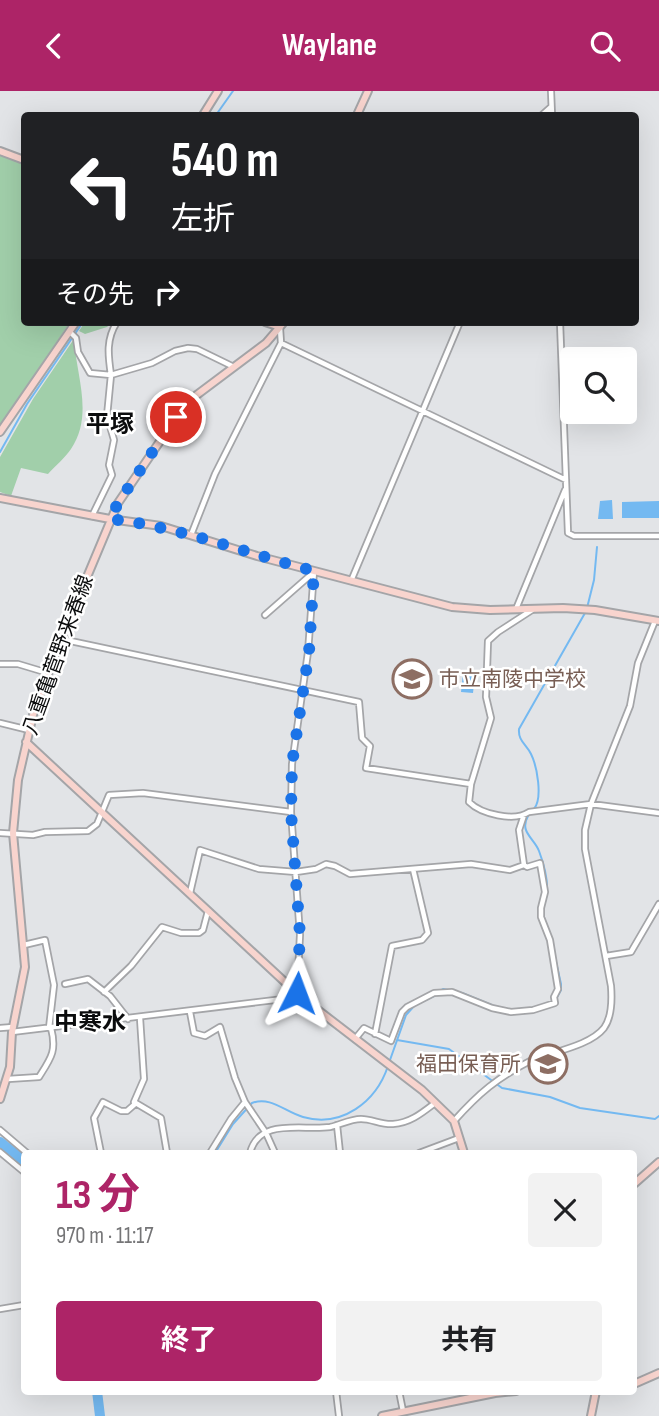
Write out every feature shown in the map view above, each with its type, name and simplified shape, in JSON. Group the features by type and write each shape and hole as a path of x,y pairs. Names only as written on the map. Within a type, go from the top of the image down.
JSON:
{"street":[{"path":"205,112 218,91"},
{"path":"358,112 368,91"},
{"path":"551,91 552,112"},
{"path":"545,112 551,106"},
{"path":"0,151 21,159"},
{"path":"0,432 74,326"},
{"path":"92,516 112,475 109,465 114,439 107,416 111,375 108,344 109,334 114,326"},
{"name":"八重亀菅野来春線","path":"0,1099 8,1079 13,1029 22,990 24,945 13,833 18,781 29,730 48,673 110,519 125,493 186,403 266,343 281,326"},
{"path":"191,535 215,474 281,343 282,326"},
{"path":"351,581 458,326"},
{"path":"560,326 568,533 571,536 659,536"},
{"path":"70,333 76,338 78,352 90,373 111,375 152,363 175,351 188,348 197,349 234,367"},
{"path":"281,343 566,480"},
{"path":"516,609 566,486"},
{"path":"0,498 161,526 314,572 452,607 586,610 657,621 638,663 629,706 591,804 585,830 585,849 612,999 605,1026 599,1033 578,1044 528,1062 487,1086 454,1121"},
{"path":"265,615 314,572"},
{"path":"299,995 300,935 291,812 292,764 309,652 314,572"},
{"path":"536,608 488,641 486,697 491,717 468,796 470,802 474,807 505,815 524,815 529,812 591,804 659,813"},
{"path":"61,639 359,702 362,738 370,746 366,768 471,784"},
{"path":"0,664 18,664 48,673"},
{"path":"0,723 29,730"},
{"path":"26,742 299,995 435,1103 454,1121 463,1150"},
{"path":"0,833 33,835 45,832 89,831 97,824 109,795 143,793 291,812"},
{"path":"524,815 519,830 524,865"},
{"path":"190,893 200,850 259,869 296,872 316,869 326,864 350,874 471,864 510,870 540,863 545,887 540,913 550,940 558,989 554,997 555,1003 533,1010 511,1012 492,1009 452,992 434,993 402,1012 391,1041 364,1028 355,1039"},
{"path":"375,1034 392,946 422,940 428,933 414,869"},
{"path":"606,956 631,952 659,904"},
{"path":"104,992 131,966 162,927 181,933 199,933 203,930 208,910"},
{"path":"8,1079 38,1077 51,1058 54,1047 50,1028 54,985 45,940 24,945"},
{"path":"65,984 86,978 117,1004 128,1019"},
{"path":"0,1028 50,1028 190,1012 299,995"},
{"path":"190,1012 194,1033 205,1036 220,1027 235,1079 245,1102 266,1133 274,1150"},
{"path":"100,1150 94,1118 103,1102 121,1111 127,1111 135,1104 144,1079 140,1018"},
{"path":"212,1150 245,1102"},
{"path":"251,1150 255,1140 266,1133 296,1126 322,1127 363,1119 384,1124 405,1122 435,1103"},
{"path":"135,1104 161,1118 166,1150"},
{"path":"337,1125 340,1150"},
{"path":"0,1130 23,1150"},
{"path":"427,1150 459,1138"},
{"path":"0,1152 21,1170"},
{"path":"637,1181 659,1163"},
{"path":"0,1309 21,1306"},
{"path":"637,1383 659,1373"},
{"path":"336,1395 339,1416"},
{"path":"401,1395 403,1412"},
{"path":"382,1416 481,1395"},
{"path":"591,1416 595,1395"}],"green space":[{"path":"0,154 21,162 21,326 67,326 0,428"},
{"path":"82,326 108,326 85,334 79,331"},
{"path":"74,339 83,409 78,436 69,452 48,474 21,468 11,496 0,492 0,457 33,399"}],"water":[{"path":"612,500 613,519 598,519 600,501"},
{"path":"659,501 659,518 622,518 622,502"},
{"path":"463,673 475,675 473,693 461,692"}],"waterway":[{"path":"218,112 233,91"},
{"path":"0,452 27,404 80,326"},
{"path":"587,608 594,580 597,547"},
{"path":"534,809 539,790 537,774 519,729 585,613"},
{"path":"528,816 526,831 539,851 545,870 545,902"},
{"path":"549,931 561,984 556,999"},
{"path":"440,991 443,989 462,993 494,1006"},
{"path":"390,1060 406,1015 415,1005 436,995"},
{"path":"397,1040 449,1049 502,1088 550,1097 580,1108 655,1119 659,1116"},
{"path":"217,1150 233,1124 252,1103 265,1102 303,1117 331,1119 356,1109 366,1101 383,1079 388,1066"},
{"path":"0,1142 21,1159"},
{"path":"97,1395 100,1416"}],"place":[{"name":"市立南陵中学校","path":"412,679"},
{"name":"福田保育所","path":"548,1064"}],"district":[{"name":"平塚","path":"110,424"},
{"name":"中寒水","path":"90,1022"}],"route":[{"path":"176,417 110,519 161,526 314,571 309,652 292,764 292,836 300,935 297,993"}]}
